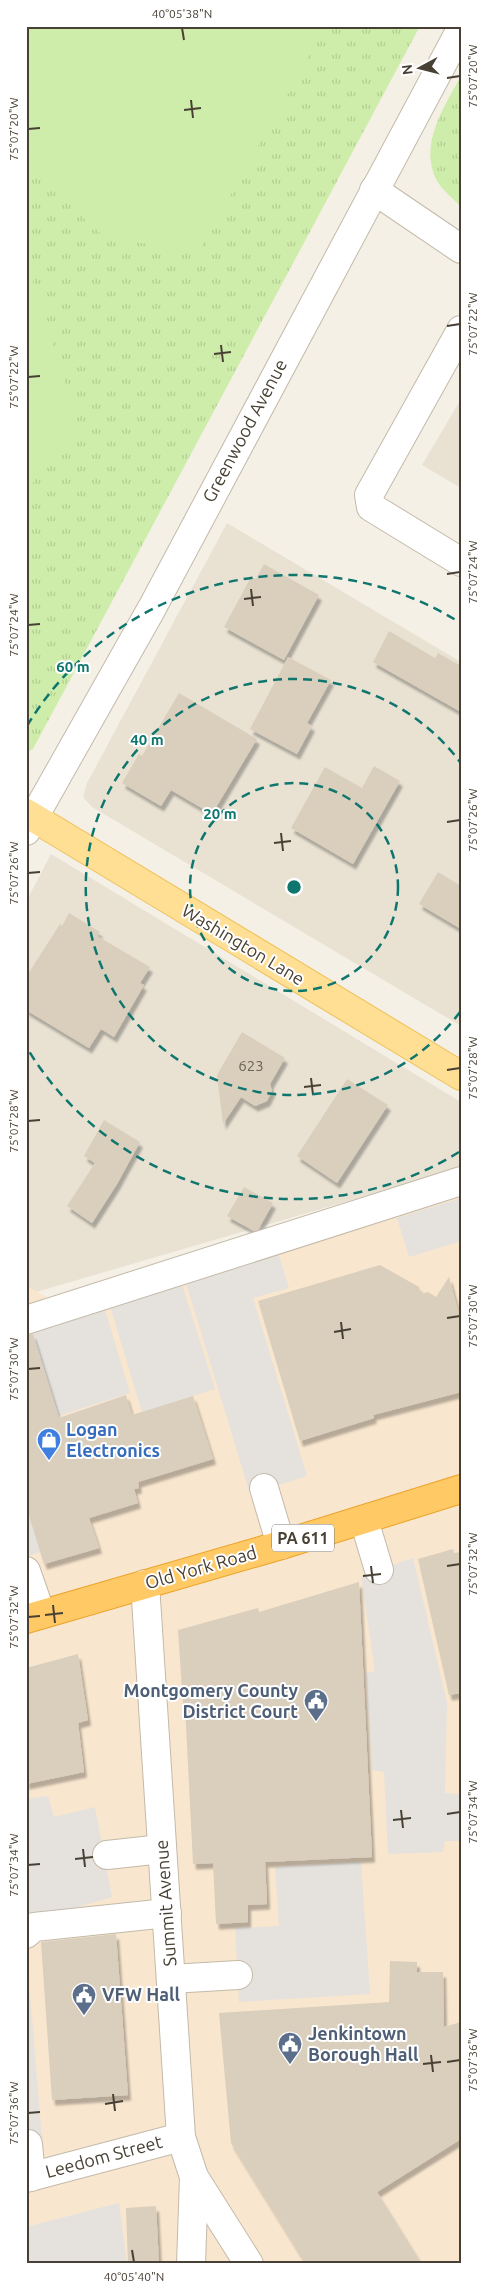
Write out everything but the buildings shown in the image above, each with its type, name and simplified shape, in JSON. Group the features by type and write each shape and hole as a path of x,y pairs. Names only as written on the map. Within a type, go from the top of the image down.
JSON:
{"highway":[{"name":"Old York Road","path":"34,1616 281,1545 461,1489"}],"main road":[{"name":"Washington Lane","path":"29,821 461,1076"}],"street":[{"name":"Greenwood Avenue","path":"29,821 152,608 461,30"},
{"path":"374,190 461,249"},
{"path":"461,330 368,495 371,507 461,562"},
{"path":"26,1320 68,1313 461,1181"},
{"path":"264,1488 281,1545"},
{"path":"364,1520 378,1570"},
{"path":"26,1571 34,1616"},
{"name":"Summit Avenue","path":"145,1584 181,2137 194,2177 249,2264"},
{"path":"107,1855 162,1849"},
{"path":"26,1934 34,1927 167,1913"},
{"path":"171,1979 238,1975"},
{"name":"Leedom Street","path":"29,2178 181,2137"},
{"path":"28,2144 29,2178"},
{"path":"191,2264 194,2177"}],"shaded area":[{"path":"461,399 461,488 422,465"},
{"path":"227,523 461,662 461,1026 92,807 83,797 87,783"},
{"path":"51,854 461,1102 461,1168 26,1295 26,902"},
{"path":"461,1181 461,2264 26,2264 26,1286 66,1307"},
{"path":"461,1198 461,1241 409,1257 397,1218"},
{"path":"278,1252 289,1288 253,1298 307,1476 250,1494 185,1280"},
{"path":"181,1281 215,1389 142,1412 109,1303"},
{"path":"104,1306 130,1393 58,1416 32,1330"},
{"path":"26,1506 40,1552 26,1557"},
{"path":"413,1558 447,1703 445,1793 461,1794 461,1841 445,1841 443,1852 388,1854 384,1772 372,1770 366,1673 375,1671 361,1576"},
{"path":"48,1796 54,1817 95,1807 112,1897 26,1922 26,1799"},
{"path":"361,1862 370,1994 239,2002 235,1928 279,1926 275,1867"},
{"path":"26,1944 42,2140 26,2145"},
{"path":"119,2203 127,2264 26,2264 26,2227"}],"green space":[{"path":"26,26 420,26 33,749 26,753"},
{"path":"26,26 326,26 199,251 105,238 43,179 26,156"},
{"path":"461,76 461,207 437,181 430,154 432,140 441,113"},
{"path":"26,259 78,424 26,492"}],"place":[{"name":"Logan Electronics","path":"49,1461"},
{"name":"Montgomery County District Court","path":"316,1722"},
{"name":"VFW Hall","path":"84,2016"},
{"name":"Jenkintown Borough Hall","path":"290,2065"}]}
